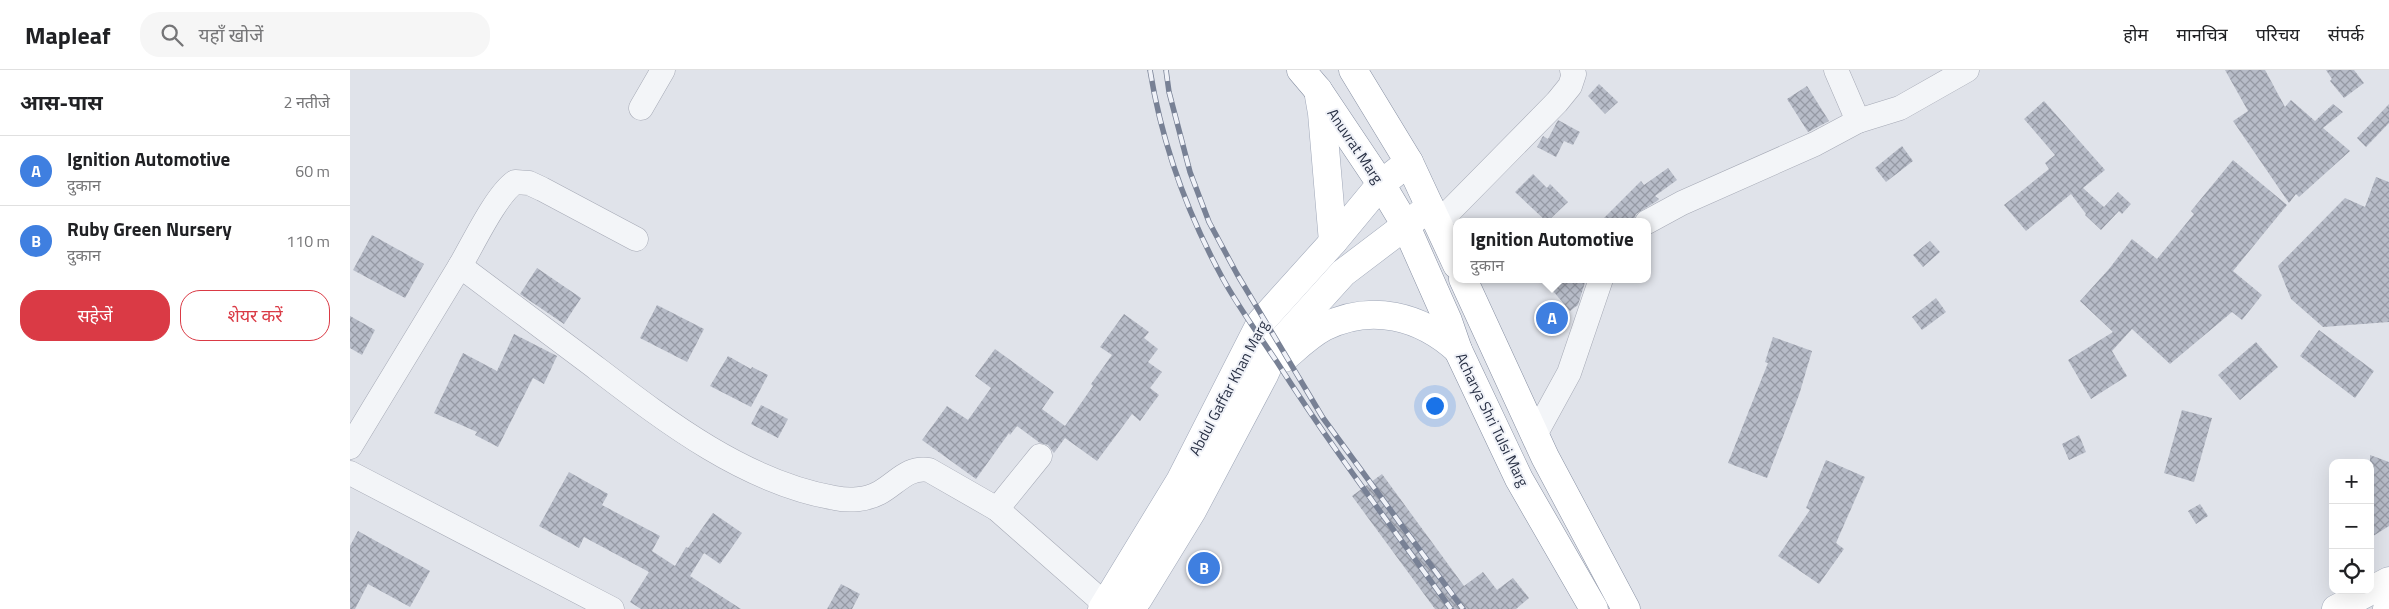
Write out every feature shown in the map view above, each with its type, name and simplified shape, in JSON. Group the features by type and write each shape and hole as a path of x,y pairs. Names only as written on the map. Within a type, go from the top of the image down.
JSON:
{"main road":[{"path":"1354,70 1409,162 1453,256"},
{"path":"1310,80 1322,113 1333,242"},
{"name":"Anuvrat Marg","path":"1310,80 1381,184 1405,224"},
{"name":"Abdul Gaffar Khan Marg","path":"1112,608 1180,481 1261,322 1333,242 1381,184 1409,162"},
{"name":"Abdul Gaffar Khan Marg","path":"1112,608 1138,599 1192,511 1264,375 1277,346 1343,273 1405,224 1434,215"},
{"name":"Acharya Shri Tulsi Marg","path":"1405,224 1448,322 1458,350 1519,480 1594,609"},
{"name":"Acharya Shri Tulsi Marg","path":"1466,283 1535,435 1626,609"},
{"path":"1264,375 1298,345 1324,328 1338,321 1362,315 1386,314 1418,322 1458,350"},
{"path":"2336,609 2389,581"}],"street":[{"path":"641,108 664,70"},
{"path":"1434,215 1557,102 1570,86 1574,74 1572,70"},
{"path":"1836,70 1858,121"},
{"path":"1651,220 1682,203 1729,184 1815,144 1858,121 1900,108 1967,70"},
{"path":"350,447 510,186 516,182 529,183 636,239"},
{"path":"460,266 645,405 719,453 753,472 809,491 849,500 879,493 912,471 920,468 940,475 996,509 1112,608"},
{"path":"1535,435 1569,373 1600,283"},
{"path":"996,509 1040,456"},
{"path":"350,473 612,609"}],"building":[{"path":"2225,70 2265,70 2285,107 2291,100 2315,121 2333,104 2343,112 2323,128 2350,151 2299,197 2296,194 2289,203 2233,121 2248,111"},
{"path":"2326,70 2354,70 2364,83 2344,98 2330,81 2332,79"},
{"path":"1599,84 1618,102 1605,114 1588,96"},
{"path":"1807,86 1829,121 1808,132 1787,99"},
{"path":"2044,101 2105,170 2083,188 2104,207 2118,192 2131,204 2122,214 2119,211 2101,230 2085,215 2071,194 2026,231 2004,205 2049,169 2045,163 2055,155 2024,119"},
{"path":"2389,104 2389,123 2366,147 2357,138"},
{"path":"1558,120 1580,132 1573,145 1564,141 1556,157 1537,147 1543,136 1548,139"},
{"path":"1902,146 1913,161 1886,182 1875,168"},
{"path":"2233,160 2287,205 2233,271 2262,295 2242,320 2232,312 2170,364 2132,329 2112,351 2127,376 2091,399 2068,360 2113,332 2080,301 2109,269 2132,239 2157,259 2194,214 2191,211"},
{"path":"1668,168 1677,180 1655,196 1659,199 1636,214 1634,218 1604,218 1641,181 1644,185"},
{"path":"1533,174 1547,188 1550,184 1568,202 1551,218 1543,218 1515,192"},
{"path":"2376,177 2389,182 2389,322 2323,327 2291,299 2278,266 2345,198 2365,207"},
{"path":"372,235 424,264 405,298 353,270"},
{"path":"1930,241 1940,252 1923,267 1913,255"},
{"path":"537,268 581,298 564,324 520,294"},
{"path":"1550,283 1585,283 1578,305 1570,311 1548,285"},
{"path":"1936,298 1946,312 1922,330 1912,317"},
{"path":"657,305 704,329 687,362 640,338"},
{"path":"1124,314 1149,332 1144,338 1158,349 1148,362 1162,372 1150,388 1159,395 1140,421 1132,414 1097,461 1065,438 1054,453 1048,445 1040,443 1017,426 1010,435 1009,433 976,479 922,440 947,406 968,420 991,388 975,376 995,349 1054,392 1042,409 1065,426 1093,386 1091,384 1112,355 1100,347"},
{"path":"350,316 375,330 362,355 350,348"},
{"path":"2319,330 2374,371 2355,398 2300,356"},
{"path":"514,334 557,356 544,384 533,378 498,447 475,435 477,432 434,413 463,353 497,371"},
{"path":"1773,337 1812,351 1799,395 1767,478 1728,463 1768,363 1765,362"},
{"path":"2256,342 2278,367 2240,400 2218,375"},
{"path":"728,356 751,369 752,367 768,375 751,407 710,386"},
{"path":"761,405 788,419 778,438 751,424"},
{"path":"2182,410 2212,418 2194,482 2164,473"},
{"path":"2079,435 2086,452 2069,460 2062,444"},
{"path":"2370,455 2389,462 2389,526 2374,535 2374,459 2370,459"},
{"path":"1826,460 1865,477 1836,543 1844,549 1819,584 1778,556 1810,510 1806,508"},
{"path":"569,472 608,494 602,505 660,536 652,551 675,566 686,547 688,548 713,513 742,533 720,564 704,553 690,576 741,609 641,609 630,602 649,572 584,537 579,548 539,526"},
{"path":"1382,474 1464,586 1483,572 1497,590 1513,578 1529,598 1516,609 1435,609 1352,496"},
{"path":"2200,504 2208,516 2196,524 2188,511"},
{"path":"358,531 430,571 410,607 368,584 355,609 350,609 350,546"},
{"path":"841,584 860,594 852,609 827,609"}],"railway":[{"path":"1150,70 1161,125 1178,178 1198,229 1223,279 1242,311 1319,425 1451,609"},
{"path":"1166,70 1169,92 1190,172 1209,222 1237,274 1323,418 1463,609"}],"place":[{"name":"Ignition Automotive","path":"1552,318"},
{"name":"Ruby Green Nursery","path":"1204,568"}]}
